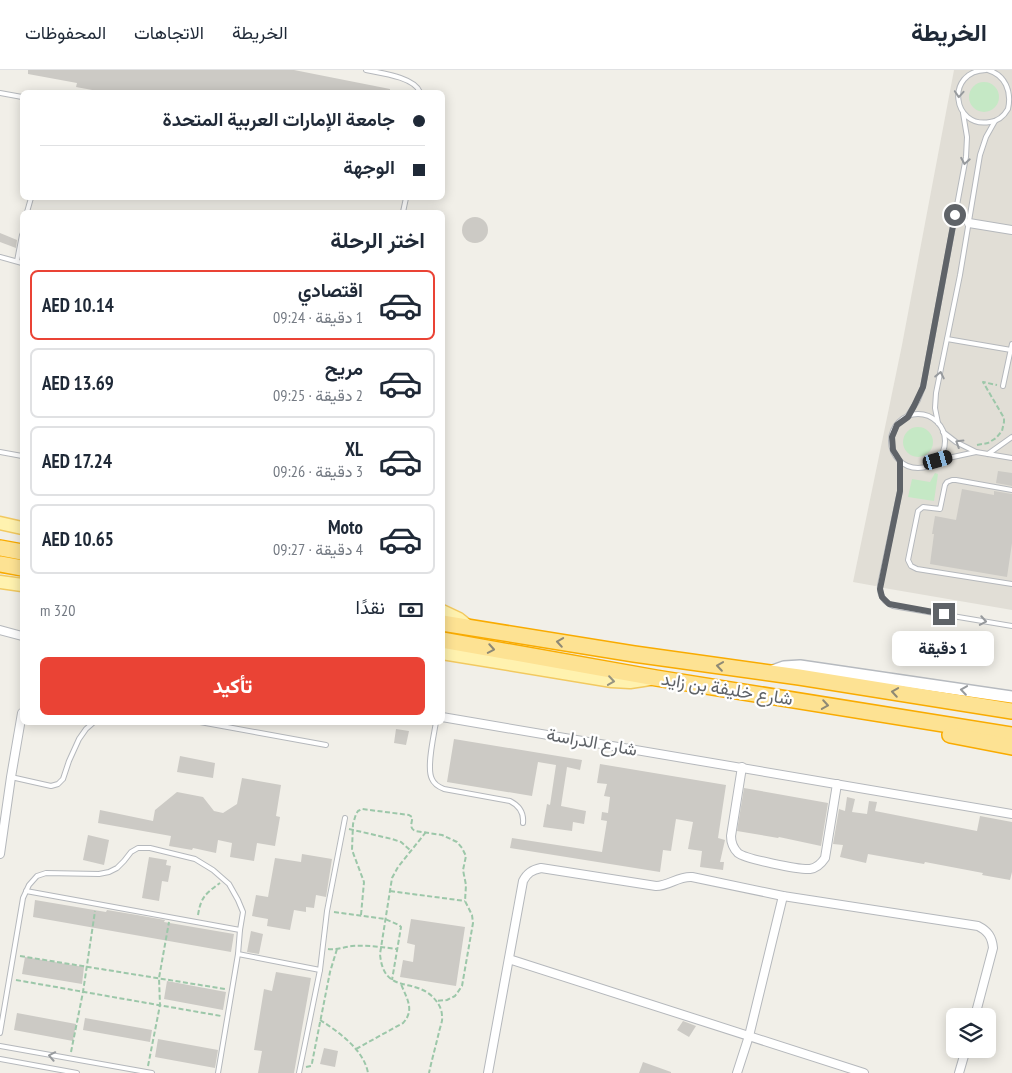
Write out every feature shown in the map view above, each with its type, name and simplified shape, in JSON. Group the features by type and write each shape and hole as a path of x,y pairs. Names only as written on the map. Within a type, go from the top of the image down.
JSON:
{"highway":[{"path":"0,548 20,552"},
{"path":"0,564 20,568"},
{"name":"شارع خليفة بن زايد","path":"445,623 1012,712"},
{"name":"شارع خليفة بن زايد","path":"445,641 656,678 1012,735"},
{"path":"936,722 939,728 949,734 1012,747"}],"main road":[{"path":"0,524 20,528"},
{"path":"0,582 20,585"},
{"path":"445,612 459,619 469,627"},
{"path":"445,654 612,682 630,682 656,678"}],"street":[{"path":"969,223 1012,230"},
{"path":"0,630 20,635"},
{"path":"768,673 784,667 800,666 1012,697"},
{"name":"شارع الدراسة","path":"445,718 1012,814"},
{"path":"0,854 20,725"},
{"path":"742,767 731,836 732,845 742,856 747,858 802,869 813,869 822,863 825,858 837,784"},
{"path":"488,1073 523,881 530,872 541,868 656,886 670,884 681,878 692,877 784,896 978,926 990,935 993,941 993,948 977,1008"},
{"path":"737,1073 749,1036 784,896"},
{"path":"509,959 864,1073"},
{"path":"959,1073 963,1058"}],"lane":[{"path":"366,70 388,74 409,81 420,90"},
{"path":"908,417 923,387 966,157 966,127 958,99 958,91 960,84 972,70"},
{"path":"963,113 968,118 981,123 995,121 1010,110 1011,91 1008,83 996,72 979,70 965,78"},
{"path":"1001,70 1003,77"},
{"path":"0,93 20,98"},
{"path":"938,423 920,414 908,417 897,425 892,437 893,450 900,461 912,468 926,468 938,460 945,447 943,432 938,423 936,393 960,275 983,146 995,121"},
{"path":"17,261 20,245"},
{"path":"0,257 20,262"},
{"path":"947,339 1011,350"},
{"path":"1003,386 1012,344"},
{"path":"943,432 956,442 976,452 1012,458"},
{"path":"988,454 1012,437"},
{"path":"0,452 20,456"},
{"path":"938,460 976,452"},
{"path":"900,461 900,491 880,585 882,597 893,606 1012,626"},
{"path":"1012,490 956,480 947,482 940,509 923,508 918,511 908,560 911,566 917,569 1012,584"},
{"path":"11,777 51,786 58,784 63,779 79,739 91,725"},
{"path":"216,725 326,746"},
{"path":"436,725 429,769 435,783 444,789 510,801 520,808 523,823"},
{"path":"299,1073 320,970 327,911 345,818"},
{"path":"0,1033 23,898 29,885 37,876 46,874 99,874 109,872 118,868 131,852 138,848 150,848 195,859 214,870 229,884 242,912 238,954 218,1073"},
{"path":"26,891 240,930"},
{"path":"238,954 320,970"},
{"path":"0,1046 150,1073"},
{"path":"0,1059 77,1073"},
{"path":"71,1060 71,1072"}],"path":[{"path":"976,452 977,444 988,443 996,438 1002,431 1004,422 1004,418 983,382 1003,386"},
{"path":"361,915 364,882 352,850 353,824 358,810 409,815 412,816 412,829 442,836 457,842 466,856 463,870 466,885 465,901 473,923 462,986 455,996 447,1000 436,1001"},
{"path":"343,828 392,838 401,842 411,852"},
{"path":"426,832 398,867 392,878 380,954 384,972 392,980 427,992 440,1006 442,1017 429,1073"},
{"path":"197,922 200,906 206,892 224,880"},
{"path":"389,891 465,901"},
{"path":"71,1060 96,904"},
{"path":"327,911 361,915 400,924 392,980"},
{"path":"150,1073 160,1005 159,978 169,917"},
{"path":"322,949 337,949 349,946 397,949"},
{"path":"300,1065 308,1067 312,1063 330,972 337,949"},
{"path":"13,955 232,990"},
{"path":"9,979 228,1017"},
{"path":"356,1049 403,1023 408,1018 410,1007 402,984"},
{"path":"320,1020 356,1049 364,1058 368,1073"}],"shaded area":[{"path":"954,70 1012,70 1012,610 884,588 880,585 875,586 853,582 902,345"}],"green space":[{"path":"984,82 994,87 999,97 994,107 984,112 974,107 969,97 974,87"},
{"path":"918,427 924,428 932,436 932,448 924,456 918,457 912,456 904,448 903,442 904,436 912,428"},
{"path":"935,473 938,474 934,501 908,497 912,479 930,482"}],"building":[{"path":"28,70 294,70 390,90 92,90 76,87 77,83 28,74"},
{"path":"475,217 484,221 488,230 484,239 475,243 466,239 462,230 466,221"},
{"path":"0,233 17,240 16,248 0,242"},
{"path":"998,471 1012,473 1012,486 996,483"},
{"path":"962,489 994,495 994,491 1012,494 1012,543 1007,577 930,564 935,516 956,520"},
{"path":"396,729 409,731 406,745 394,743"},
{"path":"454,739 582,760 580,770 567,767 561,806 586,811 584,824 573,822 572,831 543,827 547,804 550,805 556,765 538,762 532,796 447,782"},
{"path":"180,756 215,763 213,778 177,772"},
{"path":"600,764 726,785 718,838 725,840 720,862 724,862 723,870 700,867 702,851 688,849 693,822 676,819 671,851 663,850 660,872 510,848 512,838 602,852 607,821 601,820 602,812 608,813 610,797 604,796 607,784 597,783"},
{"path":"242,778 281,785 276,816 280,817 275,846 257,843 254,861 230,857 232,843 218,840 216,853 193,848 192,850 169,846 171,836 98,823 100,810 153,821 155,810 177,792 203,797 214,811 223,813 237,804"},
{"path":"744,788 828,803 821,846 737,831"},
{"path":"847,797 855,799 852,812 867,814 869,801 877,802 875,811 977,831 980,816 1012,822 1012,872 1010,880 925,862 924,864 868,854 866,863 840,857 843,845 833,844 839,809 845,811"},
{"path":"88,835 109,840 104,865 83,860"},
{"path":"302,854 332,859 326,897 316,895 314,908 306,907 306,912 294,910 290,930 267,926 268,919 252,916 256,895 268,897 275,858 301,862"},
{"path":"149,857 167,860 166,865 171,866 168,882 162,881 159,901 142,898"},
{"path":"35,900 106,912 107,910 137,915 165,920 164,922 234,934 231,952 33,917"},
{"path":"411,919 465,927 456,986 400,977 403,960 413,962 415,945 407,943"},
{"path":"251,931 263,934 259,954 247,952"},
{"path":"25,957 84,967 82,984 22,974"},
{"path":"276,972 311,978 294,1073 258,1073 262,1051 254,1050 264,989 272,991"},
{"path":"167,981 226,992 223,1010 164,999"},
{"path":"17,1013 76,1024 73,1041 14,1030"},
{"path":"85,1018 152,1030 150,1042 83,1030"},
{"path":"683,1021 696,1026 689,1037 677,1030"},
{"path":"158,1039 218,1050 215,1068 155,1057"},
{"path":"324,1048 338,1051 335,1067 320,1064"},
{"path":"643,1062 671,1072 671,1073 639,1073"}],"route":[{"path":"944,614 893,606 885,601 880,593 880,589 900,491 900,461 893,450 892,437 897,425 908,417 923,387 955,215"}]}
